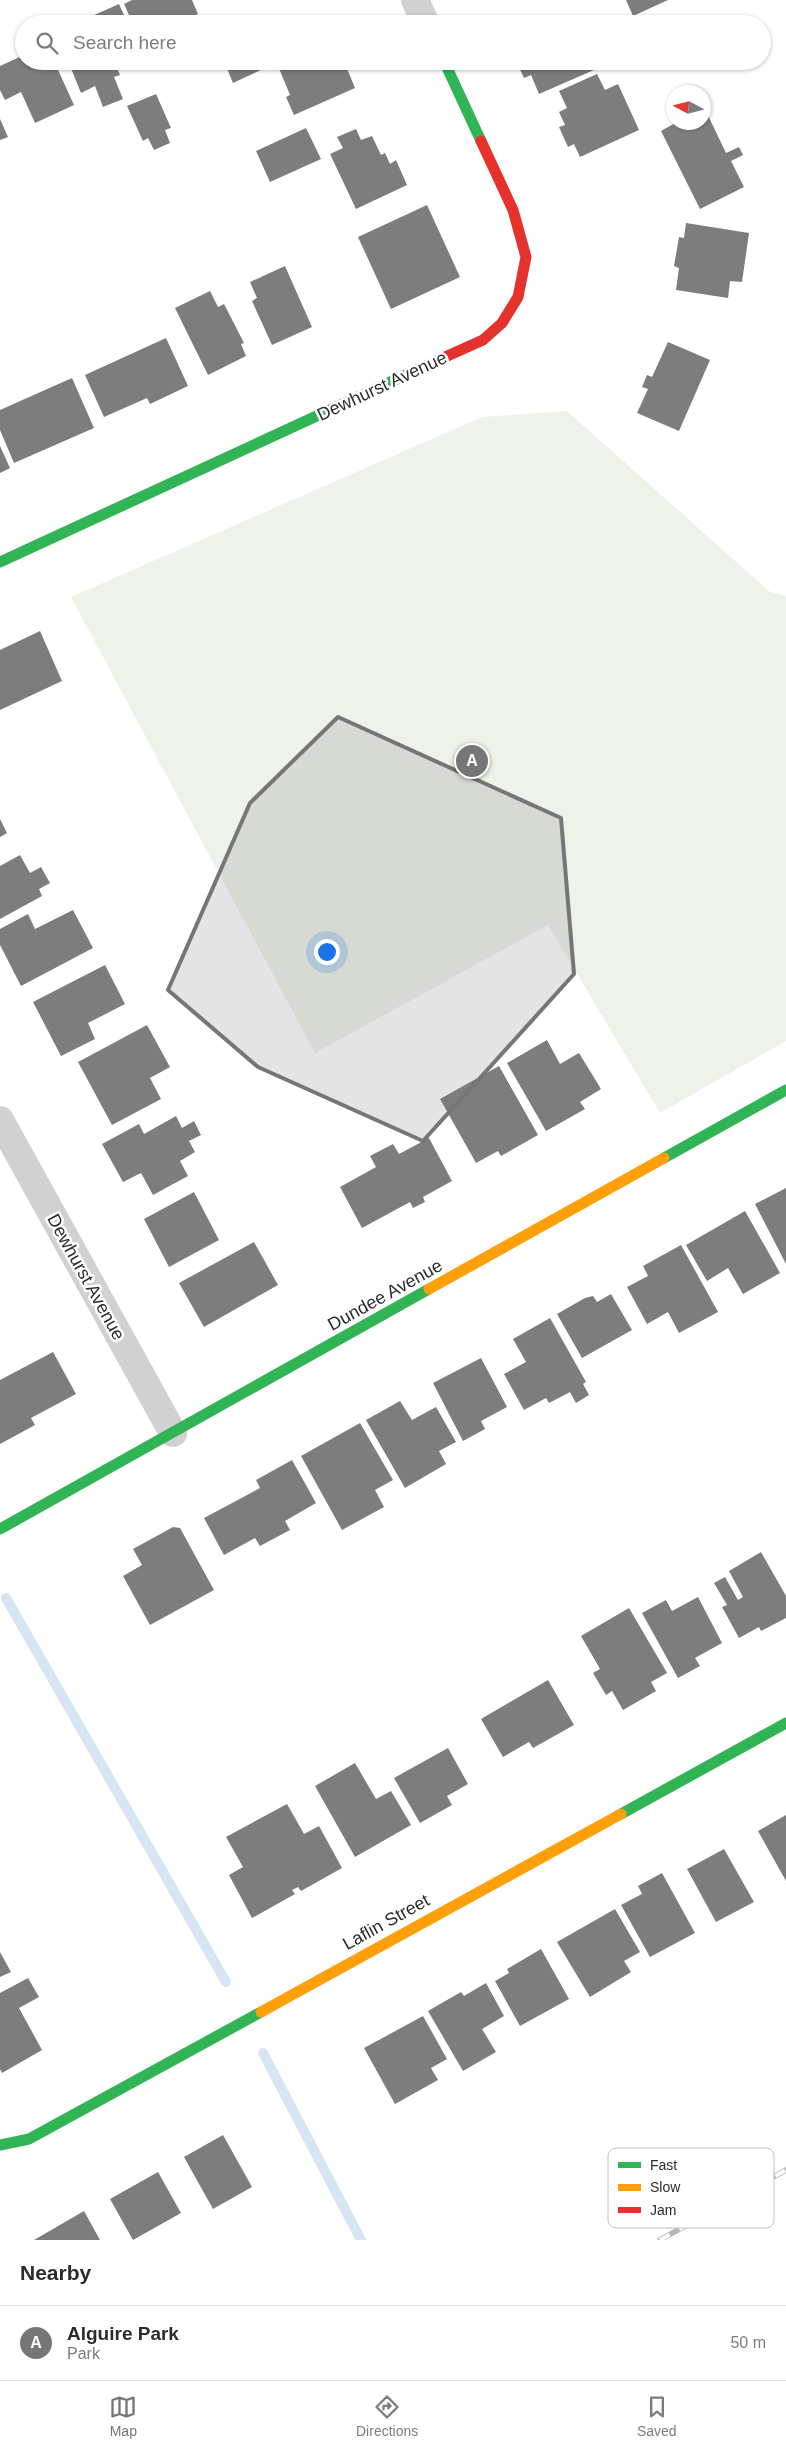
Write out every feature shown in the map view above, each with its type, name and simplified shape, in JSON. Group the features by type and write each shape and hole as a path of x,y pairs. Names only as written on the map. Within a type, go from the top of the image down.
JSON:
{"street":[{"path":"415,0 422,15"},
{"name":"Dewhurst Avenue","path":"0,562 483,340 502,324 518,297 526,257 517,220 448,70"},
{"name":"Dundee Avenue","path":"0,1529 786,1090"},
{"name":"Dewhurst Avenue","path":"0,1120 173,1433"},
{"name":"Laflin Street","path":"0,2145 29,2138 786,1723"}],"highlighted area":[{"path":"338,717 561,818 574,974 423,1141 258,1067 168,990 250,803"}],"shaded area":[{"path":"567,411 770,592 786,596 786,1041 660,1113 548,925 315,1053 71,597 482,417"}],"building":[{"path":"132,0 192,0 198,14 129,15 124,4"},
{"path":"626,0 668,0 635,15 633,15"},
{"path":"119,4 124,15 94,15"},
{"path":"15,59 15,70 58,70 74,105 35,123 21,92 5,100 0,90 0,66"},
{"path":"72,70 118,70 120,75 114,77 123,99 103,107 95,86 81,93"},
{"path":"228,70 261,70 233,83"},
{"path":"280,70 348,70 355,88 294,115 286,97 290,95"},
{"path":"520,70 594,70 539,94 531,75 524,78"},
{"path":"597,74 605,90 618,84 639,130 580,157 574,144 568,147 559,127 565,125 559,112 567,108 559,91"},
{"path":"156,94 171,128 165,130 170,143 154,150 148,138 143,141 127,106"},
{"path":"0,119 8,137 0,140"},
{"path":"711,122 726,153 739,147 743,155 731,161 744,187 700,209 661,131 666,128 666,130 711,130"},
{"path":"306,128 321,159 270,182 256,151"},
{"path":"356,129 361,140 372,136 381,155 385,153 390,164 396,160 407,185 356,209 330,154 343,148 337,137"},
{"path":"427,205 460,277 391,309 358,237"},
{"path":"686,223 749,233 742,282 730,281 728,298 676,290 679,268 674,266 679,237 684,238"},
{"path":"285,266 312,327 272,345 252,301 257,298 250,282"},
{"path":"210,291 218,307 224,304 244,343 241,344 246,356 208,375 175,308"},
{"path":"166,338 188,386 150,404 147,398 104,417 85,375"},
{"path":"668,342 710,360 679,431 637,413 648,389 642,387 647,375 652,377"},
{"path":"72,378 94,428 14,463 0,430 0,410"},
{"path":"0,446 10,468 0,473"},
{"path":"40,631 62,681 0,710 0,650"},
{"path":"0,819 7,833 0,837"},
{"path":"20,855 30,873 41,867 50,883 39,889 42,896 0,919 0,866"},
{"path":"73,910 93,948 21,986 0,945 0,929 28,914 35,929"},
{"path":"105,965 125,1004 88,1023 95,1039 61,1056 33,1002"},
{"path":"147,1025 170,1067 150,1078 161,1099 112,1125 78,1062"},
{"path":"547,1040 560,1064 579,1053 601,1089 580,1102 585,1109 546,1131 507,1063"},
{"path":"499,1066 538,1135 501,1156 498,1151 476,1163 440,1099"},
{"path":"176,1116 182,1128 194,1121 201,1135 189,1141 195,1152 180,1161 188,1176 153,1195 141,1173 123,1182 102,1144 139,1124 144,1134"},
{"path":"429,1138 452,1181 423,1197 425,1202 413,1208 410,1202 362,1228 340,1187 376,1167 370,1156 393,1144 399,1154"},
{"path":"786,1188 786,1264 755,1204"},
{"path":"194,1192 219,1240 169,1267 144,1219"},
{"path":"745,1211 780,1273 743,1294 728,1268 707,1281 686,1245"},
{"path":"254,1242 278,1285 204,1327 179,1283"},
{"path":"681,1245 718,1312 679,1333 668,1312 647,1324 627,1287 648,1276 643,1266"},
{"path":"611,1294 632,1330 582,1358 557,1314 585,1298 593,1296 597,1302"},
{"path":"550,1318 586,1382 583,1384 589,1395 576,1403 570,1392 549,1403 546,1398 524,1410 504,1374 526,1362 513,1339"},
{"path":"53,1352 76,1394 31,1418 35,1425 0,1444 0,1380"},
{"path":"481,1358 507,1407 481,1421 485,1429 463,1441 433,1383"},
{"path":"400,1401 412,1420 436,1407 456,1442 439,1451 446,1464 405,1488 366,1420"},
{"path":"360,1423 393,1480 375,1490 384,1507 342,1530 301,1456"},
{"path":"292,1460 316,1503 285,1521 290,1530 260,1546 255,1538 224,1555 204,1518 260,1488 256,1480"},
{"path":"173,1527 180,1528 214,1590 150,1625 123,1576 142,1565 133,1549"},
{"path":"761,1552 786,1596 786,1618 761,1631 759,1627 739,1638 722,1607 727,1605 714,1583 725,1577 738,1600 743,1597 729,1571"},
{"path":"698,1597 722,1643 695,1658 700,1666 678,1678 642,1613 666,1600 672,1611"},
{"path":"629,1608 667,1673 651,1682 656,1691 623,1710 612,1691 606,1695 593,1673 600,1669 581,1636"},
{"path":"548,1680 574,1725 533,1748 529,1742 503,1757 481,1719"},
{"path":"448,1748 468,1784 447,1796 452,1805 420,1823 394,1778"},
{"path":"355,1763 376,1799 391,1791 411,1825 355,1857 315,1786"},
{"path":"287,1804 304,1834 319,1826 342,1868 301,1891 298,1887 292,1890 295,1894 252,1918 229,1875 243,1867 226,1837"},
{"path":"786,1815 786,1881 758,1831"},
{"path":"724,1849 754,1902 716,1922 687,1869"},
{"path":"662,1873 695,1933 650,1957 621,1905 642,1894 638,1886"},
{"path":"615,1909 640,1952 624,1961 631,1972 590,1997 557,1942"},
{"path":"541,1949 569,1999 520,2026 495,1981 509,1973 507,1969"},
{"path":"0,1952 11,1972 0,1977"},
{"path":"28,1978 39,1997 19,2008 42,2050 2,2073 0,2069 0,1993"},
{"path":"486,1983 504,2016 482,2029 496,2052 463,2071 428,2011 461,1992 464,1996"},
{"path":"423,2016 447,2059 431,2068 438,2080 395,2104 364,2048"},
{"path":"223,2135 252,2187 213,2209 184,2157"},
{"path":"158,2172 181,2213 133,2240 110,2199"},
{"path":"84,2211 100,2240 34,2240"}],"waterway":[{"path":"6,1598 226,1982"},
{"path":"263,2053 361,2240"}],"railway":[{"path":"774,2177 786,2170"},
{"path":"660,2240 682,2228"}],"traffic: fast":[{"path":"448,70 481,141"},
{"path":"0,562 425,366"},
{"path":"664,1158 786,1090"},
{"path":"0,1529 429,1289"},
{"path":"621,1814 786,1723"},
{"path":"0,2145 29,2139 261,2012"}],"traffic: slow":[{"path":"429,1289 664,1158"},
{"path":"261,2012 621,1814"}],"traffic: jam":[{"path":"425,366 483,340 502,323 518,297 526,257 513,210 481,141"}],"place":[{"name":"Alguire Park","path":"472,761"}]}
